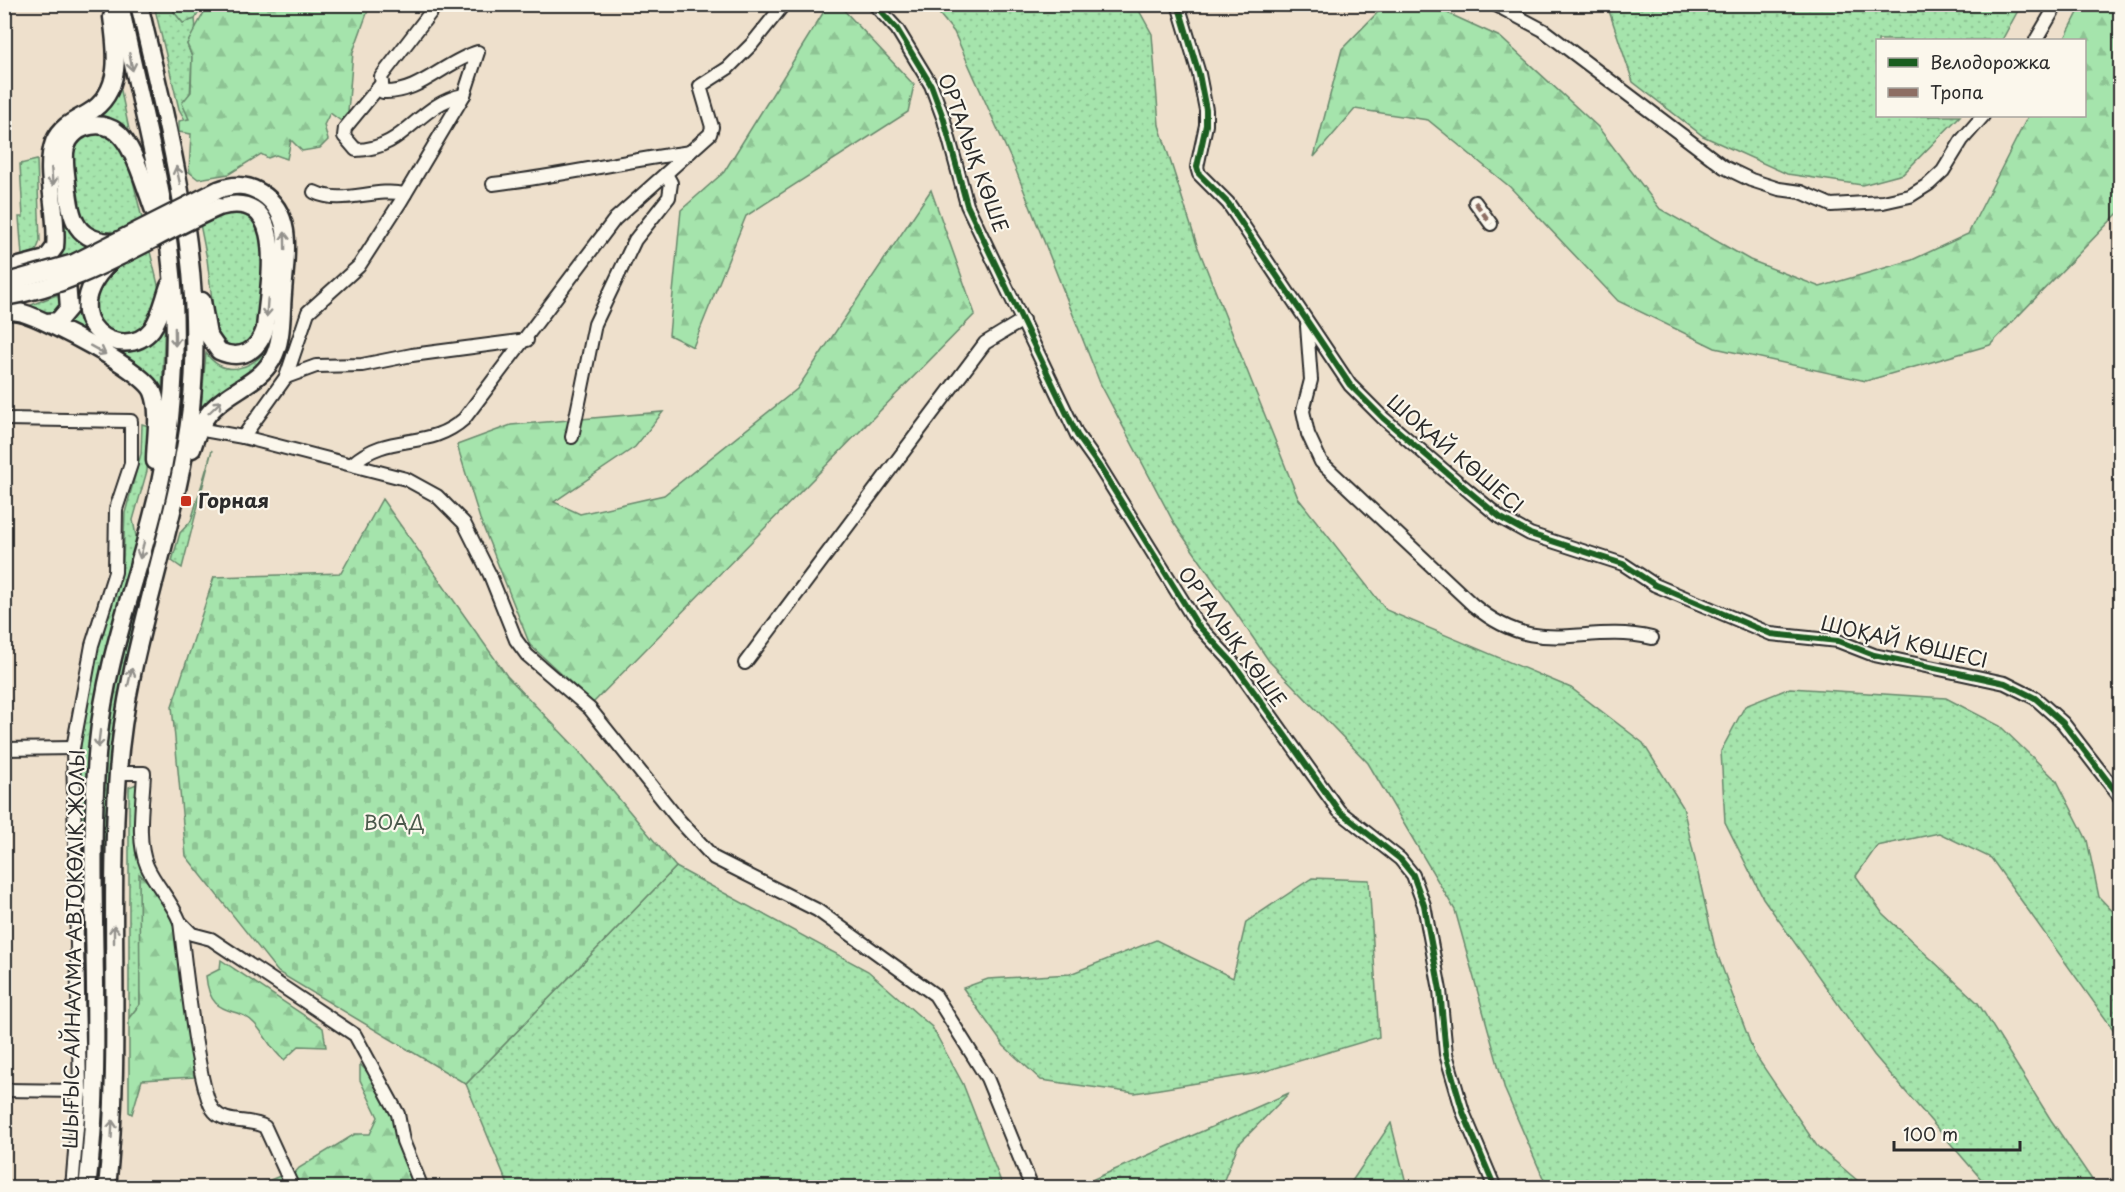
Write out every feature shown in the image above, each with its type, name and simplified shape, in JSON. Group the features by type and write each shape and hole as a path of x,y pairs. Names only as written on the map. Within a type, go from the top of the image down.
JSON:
{"main road":[{"path":"4,270 46,259 55,247 56,218 51,163 54,141 67,125 98,106 112,84 116,47 110,4"},
{"name":"ШЫҒЫС АЙНАЛМА АВТОКӨЛІК ЖОЛЫ","path":"87,1188 93,1128 94,839 99,738 121,622 153,510 171,411 175,356 171,260 120,4"},
{"path":"4,283 65,266 118,242 218,198 255,209 262,216 270,233 265,329 262,339 248,353 228,355 212,344 205,325 199,272 188,230 140,4"},
{"path":"108,264 95,277 88,290 87,313 97,331 107,338 130,342 146,334 157,321 171,260 128,144 112,128 90,125 71,136 66,146 64,158 71,214 82,233 91,239 118,242"},
{"path":"4,297 51,286 108,264 218,198 227,186 248,186 270,199 284,221 286,247 280,336 273,358 266,369 214,407 193,428"},
{"path":"107,1188 115,1064 114,911 118,773 128,688 193,428 194,357 188,230"},
{"path":"38,262 49,262 58,266 68,288 70,301 65,316 58,321 46,322"},
{"path":"4,311 21,312 46,322 112,358 140,377 152,390 157,407 153,510"}],"street":[{"path":"243,437 286,377 308,312 359,266 464,95 478,52 464,56 400,93 383,92 381,77 437,4"},
{"path":"352,464 376,447 439,436 452,430 464,419 526,340 615,219 710,134 712,127 700,86 728,68 752,44 784,4"},
{"name":"ОРТАЛЫҚ КӨШЕ","path":"874,4 897,29 931,85 944,120 967,205 1077,435 1099,466 1197,624 1234,664 1339,811 1400,859 1413,875 1424,905 1438,979 1446,1054 1463,1112 1495,1188"},
{"name":"ШОҚАЙ КӨШЕСІ","path":"1178,4 1199,74 1206,110 1206,125 1197,167 1199,174 1228,203 1350,385 1383,418 1501,518 1530,534 1623,564 1655,585 1771,634 1838,641 1874,655 2005,683 2035,698 2063,723 2121,797"},
{"path":"1494,4 1543,30 1724,167 1751,180 1779,189 1802,192 1831,205 1883,202 1910,196 1929,184 1943,171 1962,140 1982,117"},
{"path":"2037,39 2057,4"},
{"path":"382,83 345,128 344,136 356,150 373,150 396,140 428,111 449,98 464,95"},
{"path":"493,183 564,175 610,163 690,152"},
{"path":"572,437 595,324 635,240 669,197 671,183 666,174"},
{"path":"314,192 328,199 338,200 354,194 390,191 405,194"},
{"path":"1475,202 1491,224"},
{"path":"745,663 985,343 1023,320"},
{"path":"1306,321 1311,380 1303,411 1308,434 1321,462 1467,599 1497,623 1533,636 1562,638 1623,633 1652,638"},
{"path":"286,377 316,366 362,365 412,355 526,340"},
{"path":"4,419 131,421 131,464 117,509 115,572 92,645 73,748 80,1091 72,1188"},
{"path":"193,428 243,437 406,479 437,496 464,523 490,575 516,640 527,655 590,709 678,819 714,858 817,910 936,995 987,1078 1032,1188"},
{"path":"4,749 73,748"},
{"path":"118,773 144,773 142,850 147,867 174,905 180,922 201,1072 208,1100 213,1111 223,1118 265,1127 292,1188"},
{"path":"180,922 192,934 211,939 356,1035 398,1114 403,1141 422,1188"},
{"path":"4,1090 80,1091"}],"green space":[{"path":"174,4 203,5 195,19 183,23 174,12"},
{"path":"1607,4 2021,5 2003,39 1876,39 1876,117 1959,117 1903,174 1862,185 1787,174 1703,136 1633,82"},
{"path":"154,5 174,5 174,12 183,23 195,19 196,29 187,44 192,57 189,119 185,120 179,109"},
{"path":"208,5 232,5 247,12 251,5 370,5 353,52 348,112 341,121 330,113 324,125 328,140 320,148 302,151 291,140 287,159 276,155 268,158 261,154 229,174 198,179 189,172 191,134 179,132 179,121 189,119 182,103 191,92 192,57 187,44"},
{"path":"828,5 839,5 914,85 908,112 746,216 693,347 669,335 681,210 724,172"},
{"path":"932,5 1136,5 1152,34 1159,125 1197,245 1298,498 1386,610 1571,688 1643,743 1683,807 1715,948 1754,1053 1817,1146 1865,1187 1547,1187 1505,1090 1455,910 1368,763 1269,661 1174,523 1100,383 1015,168 954,32"},
{"path":"1430,5 1500,37 1598,127 1660,209 1750,260 1820,287 1912,260 1968,234 2027,117 2086,117 2086,39 2065,39 2082,5 2120,5 2120,211 1990,345 1866,381 1715,348 1618,301 1510,187 1428,120 1355,109 1314,157 1342,49 1380,10"},
{"path":"119,81 132,144 91,119 109,103"},
{"path":"110,132 127,156 159,289 158,310 139,334 111,334 97,320 92,301 110,271 127,261 105,236 83,226 73,180 73,157 80,135"},
{"path":"37,160 40,241 36,251 22,256 19,217 23,217 20,164"},
{"path":"931,190 975,314 593,703 530,645 480,519 457,445 511,425 663,412 635,447 554,502 580,514 664,495 797,389"},
{"path":"60,198 67,221 91,246 58,259"},
{"path":"237,209 255,219 264,241 258,331 245,345 231,347 216,333 207,259 200,224"},
{"path":"180,239 188,315 184,398 178,450 112,734 107,894 108,1079 100,1187 93,1188 100,796 104,732 154,532 175,241"},
{"path":"64,292 66,302 53,316 26,307"},
{"path":"75,295 117,347 165,316 162,394 144,369 131,360 117,351 58,324"},
{"path":"269,346 268,354 261,363 201,407 206,353 222,366 239,368 255,360"},
{"path":"142,424 149,426 147,471 133,520 138,547 106,656 87,904 84,904 79,862 81,739 97,652 123,562 125,513 141,454"},
{"path":"212,450 182,568 172,561 180,533 191,521"},
{"name":"ВОАД","path":"382,499 507,676 579,751 676,867 466,1084 278,972 186,856 172,706 214,577 341,573"},
{"path":"1790,688 1946,698 2000,726 2057,781 2087,840 2099,897 2120,919 2120,1039 1991,858 1939,833 1877,846 1856,876 1883,914 1978,1003 2051,1120 2097,1187 1988,1187 1874,1055 1763,898 1725,822 1721,751 1745,706"},
{"path":"139,783 151,885 140,875 140,1004 129,1018 129,787"},
{"path":"676,867 868,971 932,1027 963,1084 1003,1187 509,1187 466,1084"},
{"path":"139,874 159,892 169,906 177,932 194,1077 142,1080 132,1114 129,1112 129,1018 140,1004"},
{"path":"1312,878 1369,880 1379,1037 1259,1073 1135,1093 1041,1080 1004,1046 963,988 988,979 1070,974 1156,940 1233,978 1246,922"},
{"path":"221,960 323,1028 326,1047 299,1046 284,1060 248,1018 219,1006 213,1000 206,976 220,969"},
{"path":"360,1064 382,1088 397,1116 402,1153 415,1187 297,1187 292,1176 299,1168 355,1134 370,1134 378,1117 360,1080"},
{"path":"1289,1093 1238,1145 1221,1187 1083,1187 1094,1179"},
{"path":"1391,1123 1407,1187 1348,1187"},
{"path":"280,1176 286,1187 253,1187"}],"marked path":[{"path":"1475,202 1491,224"}],"cycle path":[{"path":"874,4 897,29 931,85 944,120 967,205 1077,435 1099,466 1197,624 1234,664 1339,811 1400,859 1413,875 1424,905 1440,990 1446,1054 1463,1112 1495,1188"},
{"path":"1178,4 1199,74 1206,110 1206,125 1197,167 1199,174 1228,203 1350,385 1383,418 1447,473 1501,518 1530,534 1623,564 1655,585 1771,634 1838,641 1874,655 2005,683 2035,698 2063,723 2120,797"}],"place":[{"name":"Горная","path":"186,501"}]}
